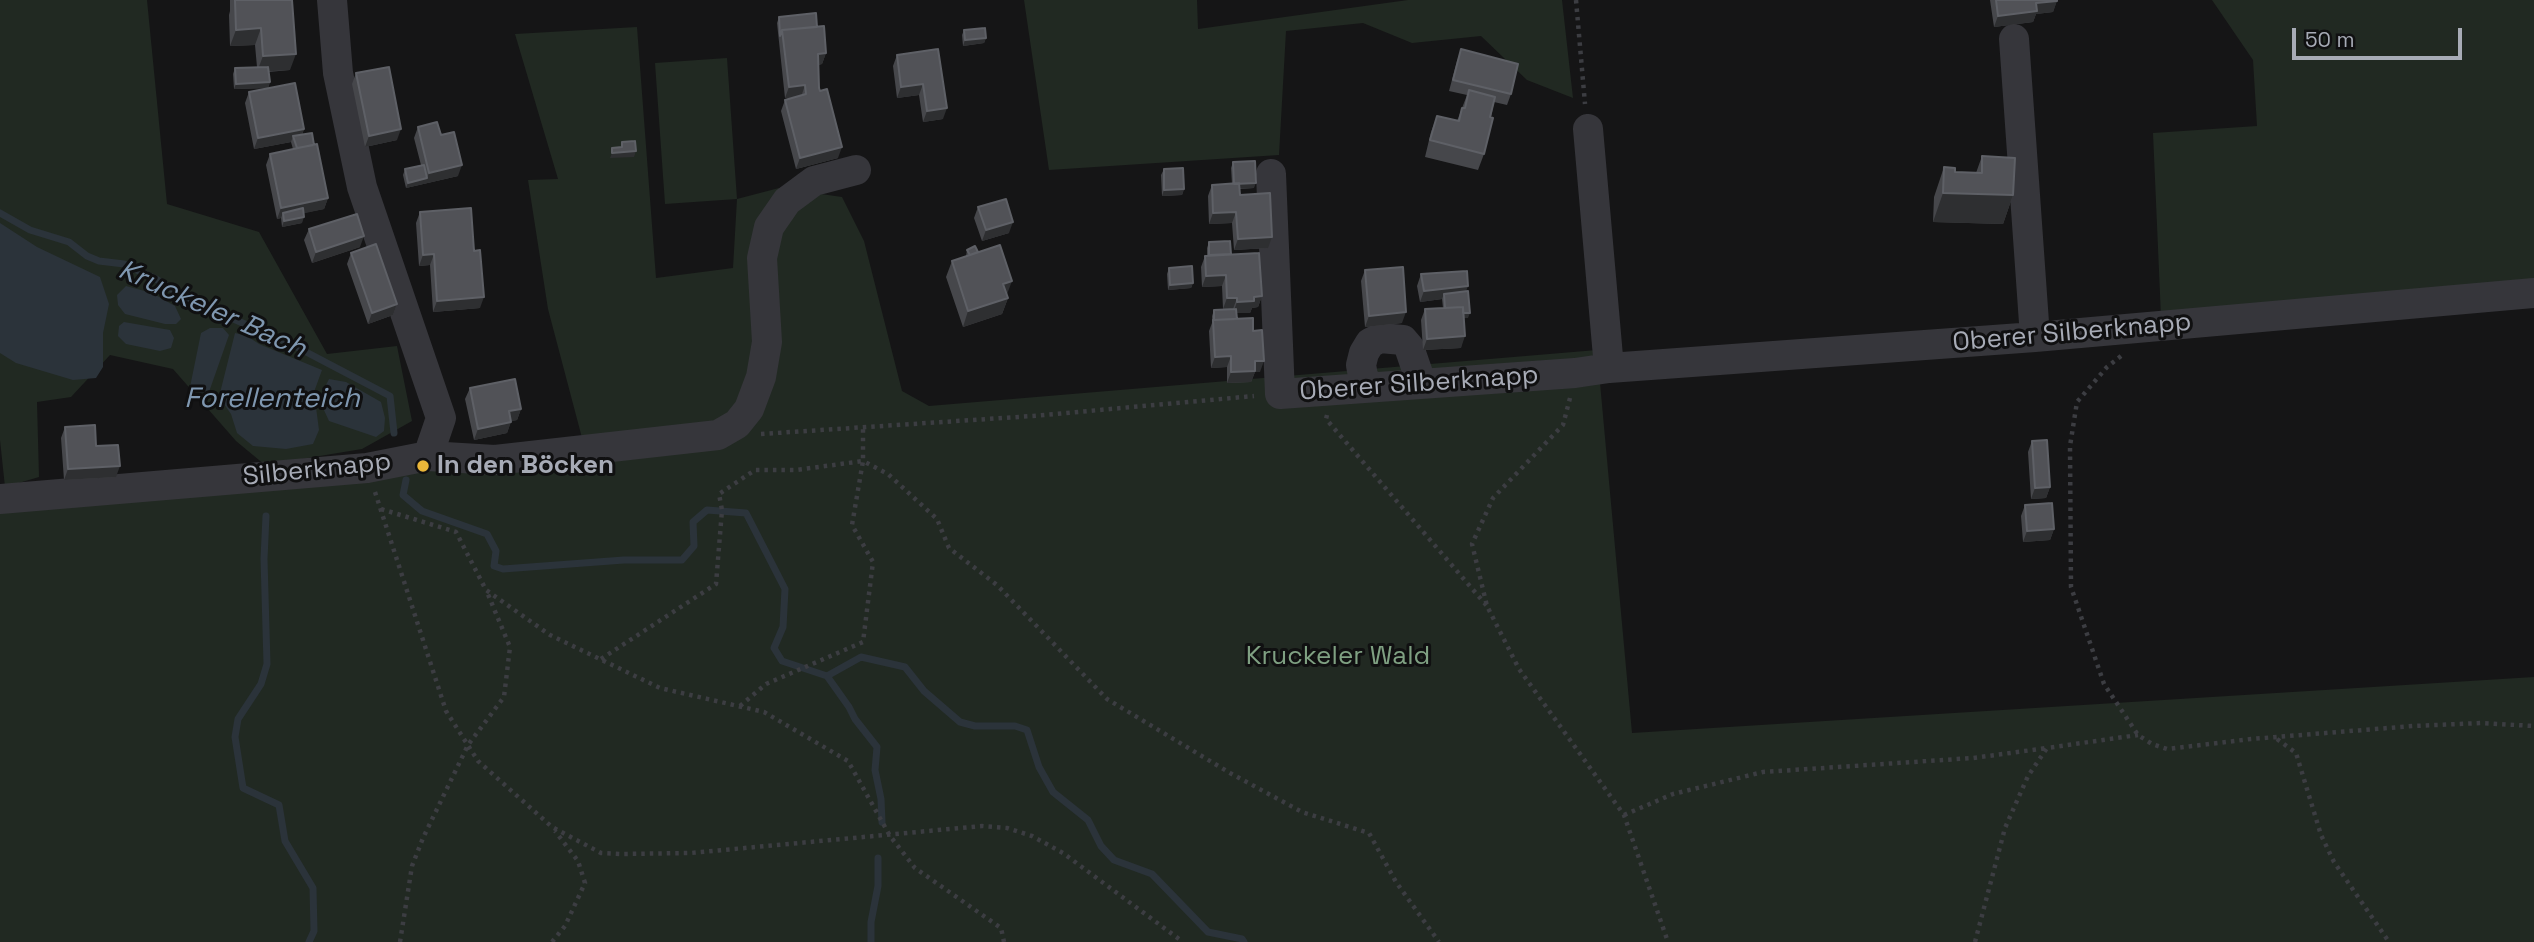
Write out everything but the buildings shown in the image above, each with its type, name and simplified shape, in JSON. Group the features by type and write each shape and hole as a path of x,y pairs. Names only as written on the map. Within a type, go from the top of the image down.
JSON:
{"street":[{"path":"332,0 338,73 362,187 441,418 428,456"},
{"path":"2014,39 2035,337"},
{"path":"1588,130 1609,368"},
{"path":"718,435 737,424 748,409 761,377 767,342 762,258 769,227 787,201 814,181 856,170"},
{"name":"Oberer Silberknapp","path":"1271,174 1280,394 2035,337 2534,293"},
{"path":"1369,387 1361,365 1370,343 1380,338 1403,341 1409,347 1421,383"},
{"name":"Silberknapp","path":"0,499 367,468 428,456 495,460 718,435"}],"path":[{"path":"1576,0 1588,130"},
{"path":"2127,351 2107,367 2077,402 2070,446 2071,587 2104,684 2138,735 2167,750 2251,739 2413,726 2481,723 2534,726"},
{"path":"1487,607 1472,544 1493,498 1563,425 1575,373"},
{"path":"1331,390 1326,419 1487,607 1520,669 1624,815 1668,942"},
{"path":"718,435 1033,416 1280,394"},
{"path":"740,706 766,684 863,642 873,562 852,525 863,461 863,427"},
{"path":"601,659 716,584 722,510 719,494 755,470 796,470 863,461 888,474 936,519 949,548 997,585 1107,699 1230,773 1302,812 1369,833 1396,882 1439,942"},
{"path":"400,942 412,866 468,745 504,697 510,648 486,590 456,532 380,509 446,711 468,745 478,761 552,827 578,861 585,883 565,926 552,942"},
{"path":"486,590 550,635 660,688 764,712 848,761 890,836 915,868 1001,928 1004,942"},
{"path":"1624,815 1673,794 1763,772 1973,758 2138,735"},
{"path":"2276,739 2296,752 2321,835 2334,862 2389,942"},
{"path":"1975,942 2005,828 2028,776 2047,748"},
{"path":"552,827 601,853 620,854 691,853 982,826 1007,828 1032,836 1063,853 1183,942"}],"green space":[{"path":"0,0 147,0 167,204 259,232 327,354 397,346 412,421 362,449 265,465 236,441 173,369 110,355 71,397 37,402 39,477 5,487 0,440"},
{"path":"1024,0 1197,0 1198,29 1408,0 1562,0 1573,98 1527,80 1481,36 1412,43 1363,23 1286,31 1279,155 1049,170"},
{"path":"2212,0 2534,0 2534,283 2161,317 2153,133 2257,126 2253,60"},
{"name":"Kruckeler Wald","path":"637,27 656,278 733,268 737,199 779,188 842,197 864,241 902,391 929,406 1597,350 1632,733 2534,677 2534,942 0,942 0,506 586,453 548,309 528,180 558,179 515,34"},
{"path":"727,58 737,199 665,204 655,63"}],"water":[{"path":"0,223 37,247 100,277 109,304 103,333 103,367 96,378 73,380 16,363 0,353"},
{"path":"126,286 152,293 175,306 181,319 176,324 165,324 125,314 118,305 117,295"},
{"path":"124,322 170,330 174,338 171,348 160,351 126,344 118,336 119,326"},
{"name":"Forellenteich","path":"210,328 223,328 229,335 209,392 200,393 190,387 201,333"},
{"name":"Forellenteich","path":"235,333 322,370 314,392 319,430 313,444 286,449 253,446 237,433 231,414 219,397"},
{"name":"Forellenteich","path":"329,379 346,382 381,402 385,418 384,431 376,437 329,421 323,408 323,391"}],"waterway":[{"name":"Kruckeler Bach","path":"0,213 30,230 69,242 87,256 99,261 124,264 156,279 187,299 289,343 390,396 394,433"},
{"name":"Kruckeler Bach","path":"406,480 403,495 422,511 487,534 496,551 494,566 503,569 624,560 682,560 694,546 693,522 707,510 746,513 785,589 783,627 774,648 782,661 827,676 861,657 905,667 924,691 960,722 975,726 1015,726 1027,730 1039,767 1053,792 1088,820 1101,846 1114,860 1152,874 1208,932 1242,939 1244,942"},
{"path":"266,516 264,559 267,664 261,684 238,719 235,737 243,788 279,805 285,841 313,888 314,931 309,942"},
{"path":"827,676 877,747 875,770 882,822"},
{"path":"871,942 871,922 878,886 878,858"}],"place":[{"name":"In den Böcken","path":"423,466"}]}
